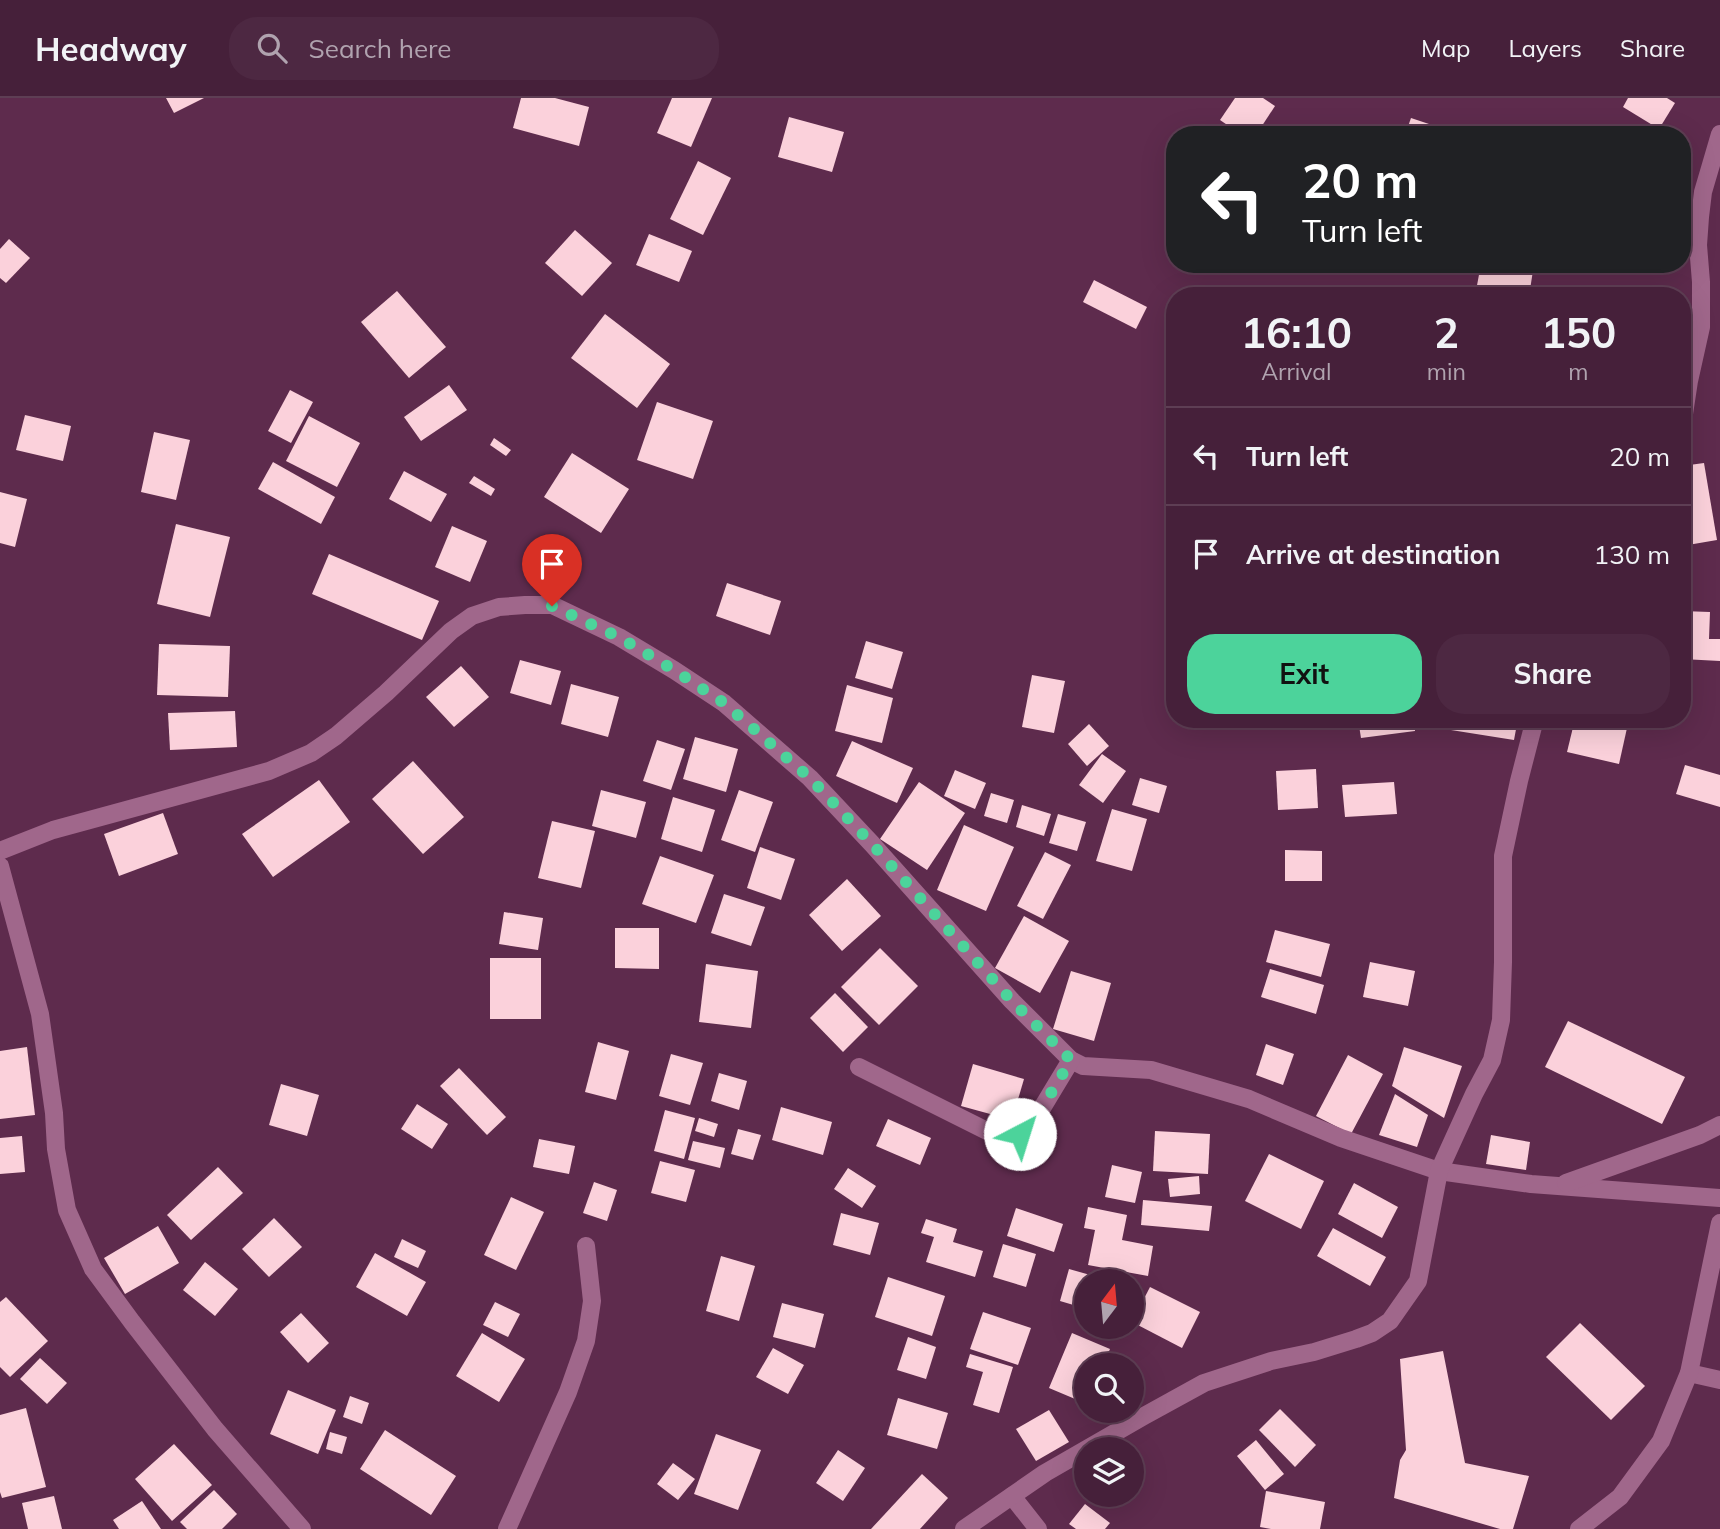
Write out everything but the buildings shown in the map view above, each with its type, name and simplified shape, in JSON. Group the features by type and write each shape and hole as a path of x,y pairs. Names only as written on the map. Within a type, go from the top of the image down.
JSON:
{"street":[{"path":"1691,372 1701,327 1698,245 1703,192 1720,134"},
{"path":"0,850 53,830 270,771 311,753 346,728 451,631 472,616 499,607 552,606 619,637 724,703 810,778 1012,1001 1071,1060 1083,1066 1151,1070 1249,1099 1341,1138 1439,1171 1531,1184 1720,1198"},
{"path":"964,1529 1045,1473 1204,1383 1271,1361 1356,1339 1391,1321 1418,1281 1439,1171 1492,1060 1502,1020 1503,856 1533,728"},
{"path":"0,866 40,1014 67,1210 93,1269 215,1429 302,1529"},
{"path":"859,1067 999,1137 1020,1134 1036,1118 1071,1060"},
{"path":"1531,1184 1566,1183 1700,1135 1720,1125"},
{"path":"1580,1529 1620,1497 1661,1441 1689,1373 1720,1223"},
{"path":"507,1529 568,1392 586,1341 592,1301 586,1246"},
{"path":"1689,1373 1720,1380"},
{"path":"1012,1496 1038,1529"}],"route":[{"path":"552,606 619,637 724,703 810,778 1012,1001 1071,1060 1036,1118 1020,1134"}]}
